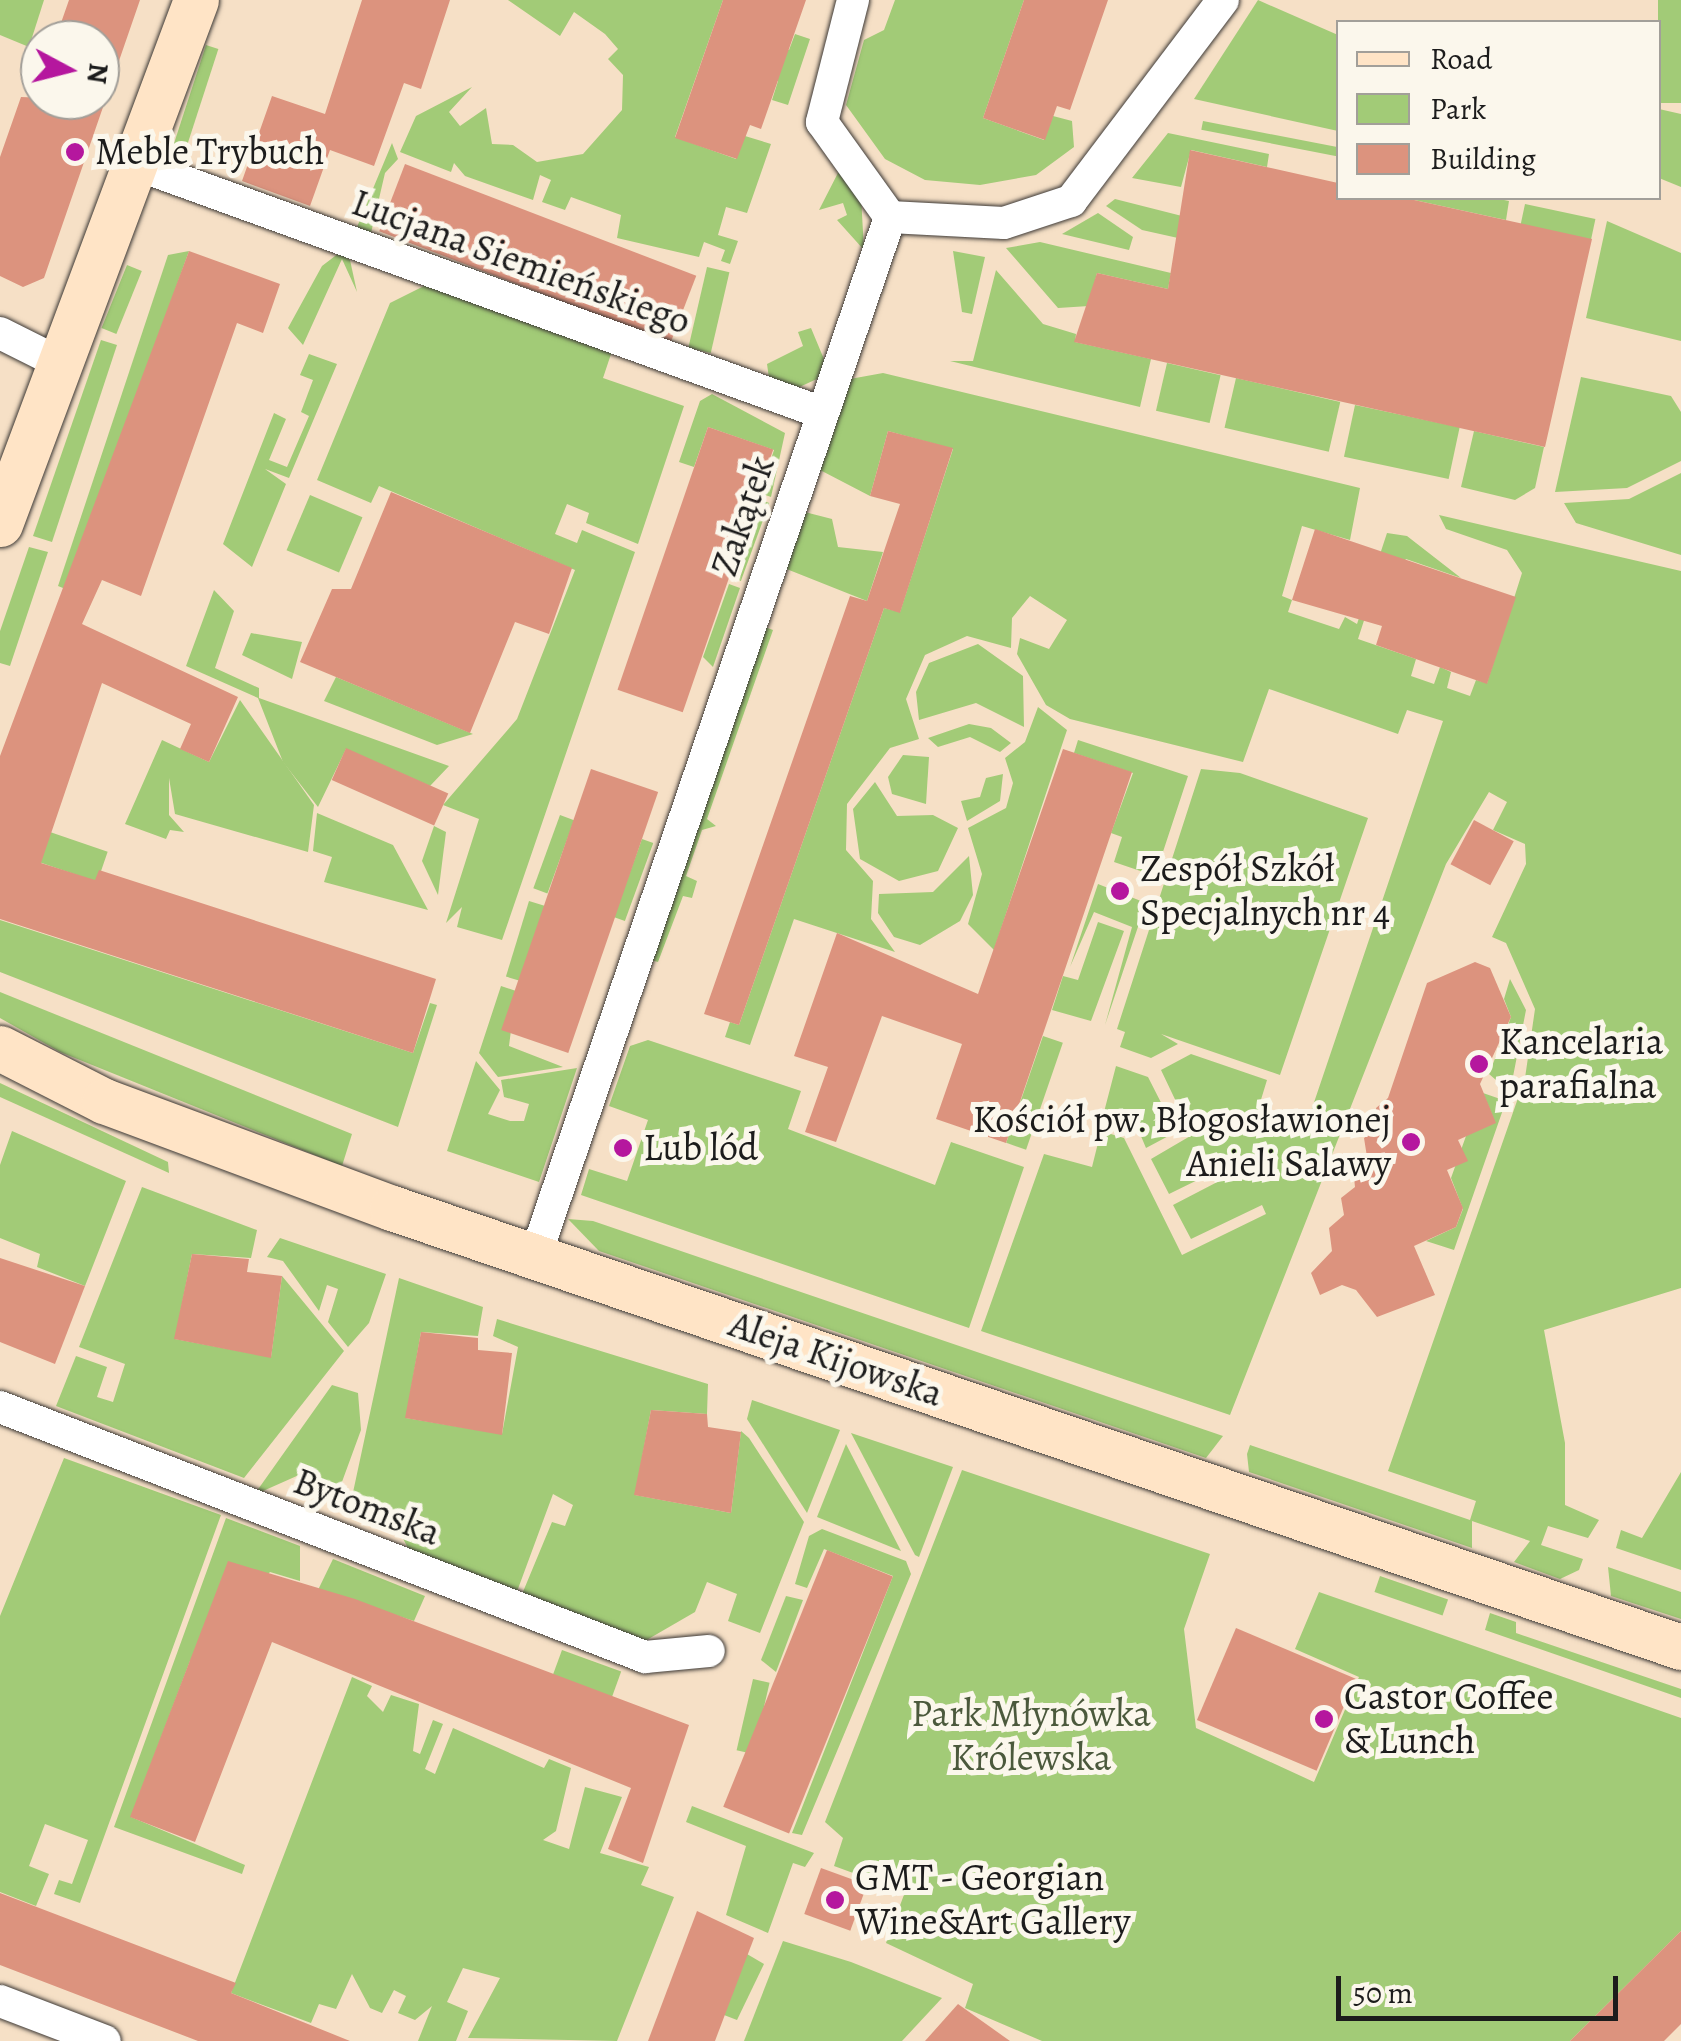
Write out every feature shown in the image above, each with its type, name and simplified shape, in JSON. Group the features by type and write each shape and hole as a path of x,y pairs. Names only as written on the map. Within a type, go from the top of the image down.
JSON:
{"street":[{"path":"0,524 138,164 196,0"},
{"path":"852,0 822,122 890,217 1004,223 1064,206 1107,166 1223,0"},
{"name":"Lucjana Siemieńskiego","path":"138,164 820,412"},
{"name":"Zakątek","path":"535,1257 820,412 890,217"},
{"path":"0,333 60,364"},
{"name":"Aleja Kijowska","path":"0,1048 104,1101 535,1257 1681,1647"},
{"name":"Bytomska","path":"0,1407 645,1657 709,1651"},
{"path":"0,2001 104,2041"}],"green space":[{"path":"0,0 44,0 38,20 20,20 20,43 0,35"},
{"path":"508,0 723,0 675,137 736,159 745,136 771,144 747,213 726,207 718,235 738,241 730,264 721,261 725,250 704,242 699,257 617,238 621,215 571,197 565,210 542,202 551,180 540,175 533,200 465,176 454,163 451,172 400,152 416,116 472,87 449,112 460,126 486,108 492,144 513,145 537,162 583,154 622,110 623,75 608,59 618,49 605,34 574,12 560,36"},
{"path":"895,0 1024,0 983,118 1044,140 1053,116 1072,121 1074,147 1036,175 980,185 925,180 885,159 846,105 864,40 884,30"},
{"path":"1258,0 1336,34 1336,131 1194,99"},
{"path":"1658,0 1681,0 1681,103 1661,103"},
{"path":"795,34 810,39 788,105 772,100 778,81 765,77 775,47 789,50"},
{"path":"206,45 218,49 184,154 172,150"},
{"path":"1661,109 1681,114 1681,187 1661,179"},
{"path":"1203,121 1336,147 1336,156 1201,130"},
{"path":"1168,133 1269,154 1267,167 1191,150 1181,187 1132,178"},
{"path":"392,143 398,159 385,173 371,233 357,227"},
{"path":"840,169 861,196 864,250 837,220 847,215 843,203 819,210"},
{"path":"1115,199 1182,216 1178,238 1142,230 1106,206"},
{"path":"1414,200 1509,201 1506,220"},
{"path":"1525,204 1595,219 1591,240 1521,225"},
{"path":"1098,213 1133,237 1129,250 1062,234"},
{"path":"1607,221 1681,253 1681,341 1586,318"},
{"path":"1040,242 1171,273 1168,289 1097,273 1089,306 1058,308 1006,248"},
{"path":"189,251 68,590 58,586 168,255"},
{"path":"953,251 985,257 972,314 962,312"},
{"path":"339,253 350,260 357,292 342,259 303,345 288,328 322,266"},
{"path":"127,265 142,271 116,334 102,328"},
{"path":"707,267 729,272 711,353 688,348"},
{"path":"996,270 1043,324 1076,334 1075,342 1151,359 1140,407 950,361 973,361"},
{"path":"428,284 612,351 603,378 684,406 638,544 586,523 589,513 567,504 555,534 577,543 582,530 635,552 502,940 457,927 462,907 446,923 479,819 443,805 517,719 575,570 379,486 371,503 317,480 390,303"},
{"path":"811,328 826,364 819,378 793,390 770,385 767,364 803,346 798,332"},
{"path":"101,340 117,345 52,542 33,536"},
{"path":"309,354 337,364 289,478 265,469 286,484 252,567 223,544 274,413 286,419 269,460 287,467 309,416 301,412 313,380 300,375"},
{"path":"1167,363 1221,375 1210,423 1156,411"},
{"path":"883,373 1360,488 1350,540 1302,526 1282,596 1292,600 1288,612 1339,629 1345,617 1357,624 1387,533 1407,536 1461,578 1406,559 1370,602 1358,639 1416,659 1411,676 1434,684 1440,667 1451,672 1447,688 1470,696 1476,680 1487,683 1522,573 1507,550 1446,529 1439,515 1681,571 1681,1288 1544,1330 1565,1443 1565,1505 1599,1520 1588,1538 1548,1526 1541,1545 1583,1559 1579,1570 1560,1579 1514,1562 1530,1541 1472,1521 1472,1548 1249,1472 1250,1445 1470,1520 1476,1501 1388,1471 1525,1078 1535,1009 1506,943 1492,937 1526,864 1525,844 1493,830 1507,802 1489,792 1446,864 1230,1415 981,1331 1044,1154 1092,1167 1101,1131 1124,1138 1182,1255 1266,1214 1262,1205 1191,1239 1173,1205 1225,1178 1220,1169 1169,1194 1151,1159 1192,1135 1161,1070 1191,1054 1267,1080 1256,1116 1304,1132 1443,721 1407,710 1398,734 1269,689 1243,762 1070,719 1046,705 1017,654 1020,638 1049,649 1067,620 1030,596 1012,618 1011,648 967,636 925,655 906,699 919,739 890,748 847,804 846,850 873,881 871,919 895,952 794,919 750,1045 725,1037 730,1022 739,1025 884,608 900,612 953,449 888,431 870,496 820,470 850,379"},
{"path":"1581,377 1671,396 1681,412 1681,461 1627,488 1555,492"},
{"path":"1236,378 1340,402 1329,452 1225,428"},
{"path":"712,394 785,433 771,497 760,493 774,450 708,427 694,467 679,462 700,401"},
{"path":"1355,405 1460,427 1449,479 1344,457"},
{"path":"1474,431 1544,447 1535,488 1515,500 1461,487"},
{"path":"1681,473 1681,555 1576,523 1564,503 1629,499"},
{"path":"310,495 362,517 339,573 287,550"},
{"path":"758,499 769,503 741,581 730,577"},
{"path":"797,510 832,519 838,547 883,552 867,601 779,566"},
{"path":"29,547 48,552 10,666 0,663 0,631"},
{"path":"729,584 740,588 713,667 703,657"},
{"path":"214,590 234,611 215,668 259,688 259,698 449,766 430,786 346,749 318,807 283,762 258,698 186,666"},
{"path":"759,625 773,630 707,819 716,826 702,830 686,876 697,881 692,898 683,896 658,962 647,959"},
{"path":"251,633 302,642 292,679 242,655"},
{"path":"978,644 1023,676 1024,727 976,703 919,720 916,692 929,663"},
{"path":"336,677 473,734 437,745 324,701"},
{"path":"240,700 314,805 308,852 175,814 169,778 169,815 184,832 170,830 166,839 125,824 162,740 209,762"},
{"path":"1038,707 1067,730 994,950 968,924 982,874 968,828 1006,808 1013,783 1005,758 1025,742"},
{"path":"969,724 991,728 1011,743 1000,752 970,737 938,747 928,738"},
{"path":"1078,740 1188,776 1155,876 1114,862 1122,837 1111,833 1133,773 1074,753"},
{"path":"903,755 929,757 926,804 892,794 888,777"},
{"path":"1201,769 1240,773 1368,818 1280,1075 1161,1034 1178,1044 1151,1058 1120,1047 1125,1032 1117,1029"},
{"path":"1003,774 1000,801 967,821 961,801 980,797 986,778"},
{"path":"875,782 897,816 933,815 958,828 938,871 899,881 860,859 853,809"},
{"path":"317,813 393,845 428,910 324,882 332,857 313,851"},
{"path":"560,815 574,820 547,893 533,888"},
{"path":"434,826 446,832 438,895 422,861"},
{"path":"50,832 108,852 97,882 40,862"},
{"path":"642,839 653,843 625,921 614,917"},
{"path":"969,856 973,895 960,921 920,945 894,937 878,913 879,894 933,892"},
{"path":"1098,884 1146,903 1105,1025 1132,927 1094,912 1070,967"},
{"path":"529,901 545,906 522,982 506,977"},
{"path":"0,920 413,1053 430,1003 437,1005 398,1127 0,972"},
{"path":"1098,922 1124,931 1091,1021 1052,1010 1063,976 1078,980"},
{"path":"1510,979 1526,1010 1510,1092 1489,1074 1511,1017 1504,999"},
{"path":"501,986 516,991 509,1046 563,1067 498,1077 479,1053"},
{"path":"0,992 352,1134 342,1166 60,1052 0,1018"},
{"path":"1043,1036 1063,1043 1026,1150 1006,1143"},
{"path":"648,1040 801,1091 788,1129 935,1185 951,1142 1024,1167 969,1328 581,1195 589,1169 627,1181 648,1120 609,1106 630,1046"},
{"path":"476,1061 500,1090 488,1114 510,1121 524,1121 529,1104 504,1097 501,1080 577,1068 539,1182 447,1151"},
{"path":"1116,1066 1148,1077 1176,1132 1146,1148 1135,1122 1104,1112"},
{"path":"0,1083 168,1162 169,1173 0,1097"},
{"path":"1483,1093 1506,1101 1454,1250 1426,1241 1456,1227 1463,1209 1451,1178 1466,1136 1493,1117"},
{"path":"12,1131 126,1181 85,1286 37,1267 40,1254 0,1238 0,1165"},
{"path":"142,1187 257,1230 251,1258 192,1254 175,1339 271,1357 282,1276 344,1351 244,1478 56,1406 76,1356 107,1367 97,1397 113,1402 125,1364 79,1347"},
{"path":"568,1219 593,1221 1223,1436 1206,1458 599,1251"},
{"path":"280,1238 386,1274 369,1323 348,1347 328,1322 338,1289 327,1285 319,1311 283,1261 267,1257"},
{"path":"399,1278 483,1307 478,1336 421,1332 406,1418 502,1434 518,1347 493,1336 497,1319 708,1384 707,1414 651,1410 635,1495 731,1513 741,1431 749,1438 804,1522 760,1633 728,1621 737,1594 707,1582 695,1612 638,1645 520,1599 552,1522 565,1526 573,1505 553,1494 515,1597 413,1558 390,1513 352,1497"},
{"path":"332,1385 358,1393 361,1430 339,1490 299,1475 254,1495"},
{"path":"752,1400 840,1430 807,1513 747,1419"},
{"path":"851,1433 953,1467 919,1557 915,1555"},
{"path":"846,1444 901,1551 817,1517"},
{"path":"64,1458 221,1515 80,1903 54,1894 59,1880 72,1884 88,1840 45,1824 29,1866 49,1874 36,1906 0,1892 0,1616"},
{"name":"Park Młynówka Królewska","path":"962,1470 1210,1554 1184,1629 1196,1728 1314,1782 1359,1677 1295,1649 1319,1592 1681,1718 1681,1931 1570,2041 1042,2041 965,2008 973,1984 886,1943 905,1892 834,1866 843,1838 825,1822"},
{"path":"1681,1472 1681,1570 1616,1548 1621,1530 1642,1538"},
{"path":"226,1518 300,1546 300,1581 270,1572 190,1661 131,1817 245,1865 242,1874 114,1827"},
{"path":"822,1529 906,1561 911,1574 802,1835 792,1833 893,1576 824,1549 807,1588 795,1584 809,1536"},
{"path":"333,1559 425,1596 414,1621 318,1590"},
{"path":"1608,1567 1681,1592 1681,1619 1611,1596"},
{"path":"1380,1576 1448,1599 1443,1616 1374,1592"},
{"path":"786,1596 803,1600 776,1672 761,1660"},
{"path":"1490,1613 1516,1622 1516,1633 1681,1689 1681,1698 1485,1630"},
{"path":"562,1650 621,1672 612,1697 553,1675"},
{"path":"352,1677 372,1686 367,1696 383,1712 391,1695 419,1704 413,1751 420,1754 433,1720 443,1724 425,1769 435,1774 453,1728 544,1768 549,1759 571,1768 556,1831 543,1840 569,1849 585,1787 622,1797 600,1853 649,1867 641,1885 674,1897 617,2041 468,2038 500,1978 463,1968 447,2002 468,2011 456,2041 418,2041 432,2006 415,2020 398,2013 406,1996 394,1990 382,2013 370,2008 352,1974 336,2009 319,2004 311,2023 231,1993"},
{"path":"753,1679 770,1683 753,1754 737,1750"},
{"path":"692,1806 814,1853 805,1867 793,1863 768,1933 726,1915 746,1846 686,1822"},
{"path":"783,1941 851,1962 942,1998 902,2041 744,2041"},
{"path":"747,1954 764,1964 737,2020 724,2015"}],"building":[{"path":"69,0 140,0 120,58 120,20 62,20"},
{"path":"362,0 450,0 421,89 404,83 374,166 330,150 310,206 242,181 272,96 325,114"},
{"path":"723,0 806,0 761,129 750,125 737,159 675,138"},
{"path":"1024,0 1108,0 1070,110 1057,106 1045,140 983,118"},
{"path":"20,100 20,120 99,120 44,278 23,287 0,276 0,157"},
{"path":"1190,150 1336,183 1336,200 1414,200 1592,239 1545,447 1074,342 1097,273 1168,289"},
{"path":"405,164 696,276 670,343 379,231"},
{"path":"189,251 280,284 263,333 237,323 141,596 102,580 82,624 238,697 209,762 180,749 191,724 102,683 41,863 95,880 99,870 436,979 413,1053 0,919 0,756"},
{"path":"708,427 773,449 683,712 617,690"},
{"path":"888,431 953,448 900,613 884,608 739,1025 704,1014 850,596 867,601 900,504 870,496"},
{"path":"391,492 572,568 549,634 515,622 470,733 300,662 332,589 351,589"},
{"path":"1315,529 1516,597 1487,684 1376,645 1382,626 1292,600"},
{"path":"346,748 448,794 434,826 332,780"},
{"path":"1063,749 1132,772 1006,1143 936,1119 962,1044 882,1016 836,1142 805,1132 828,1067 794,1056 837,933 978,994"},
{"path":"591,769 658,792 568,1053 501,1030"},
{"path":"1474,820 1514,841 1490,885 1451,864"},
{"name":"Kościół pw. Błogosławionej Anieli Salawy","path":"1475,962 1490,968 1511,1017 1480,1084 1496,1123 1458,1140 1468,1161 1447,1170 1463,1208 1456,1227 1414,1246 1435,1295 1377,1317 1356,1290 1342,1285 1320,1295 1311,1273 1332,1251 1329,1228 1344,1215 1341,1198 1355,1187 1353,1168 1367,1157 1364,1138 1379,1127 1376,1108 1388,1098 1427,983"},
{"path":"192,1254 249,1259 247,1272 282,1276 271,1358 174,1339"},
{"path":"0,1258 85,1286 55,1364 0,1342"},
{"path":"421,1332 478,1338 478,1350 512,1353 502,1435 405,1418"},
{"path":"651,1410 707,1414 708,1427 741,1432 731,1513 634,1495"},
{"path":"827,1550 893,1577 789,1833 723,1807"},
{"path":"228,1561 355,1599 689,1725 643,1863 608,1849 631,1788 272,1642 195,1842 130,1817"},
{"path":"1236,1628 1356,1679 1317,1771 1197,1720"},
{"name":"GMT - Georgian Wine&Art Gallery","path":"821,1868 867,1885 850,1931 804,1914"},
{"path":"0,1893 236,1983 231,1993 350,2041 198,2041 0,1965"},
{"path":"697,1911 754,1938 715,2041 648,2041"},
{"path":"1681,1931 1681,2024 1664,2041 1570,2041"},
{"path":"958,2004 1010,2041 925,2041"}],"place":[{"name":"Meble Trybuch","path":"75,152"},
{"name":"Zespół Szkół Specjalnych nr 4","path":"1120,891"},
{"name":"Kancelaria parafialna","path":"1479,1064"},
{"name":"Kościół pw. Błogosławionej Anieli Salawy","path":"1411,1142"},
{"name":"Lub lód","path":"623,1148"},
{"name":"Castor Coffee & Lunch","path":"1324,1719"},
{"name":"GMT - Georgian Wine&Art Gallery","path":"835,1900"}]}
